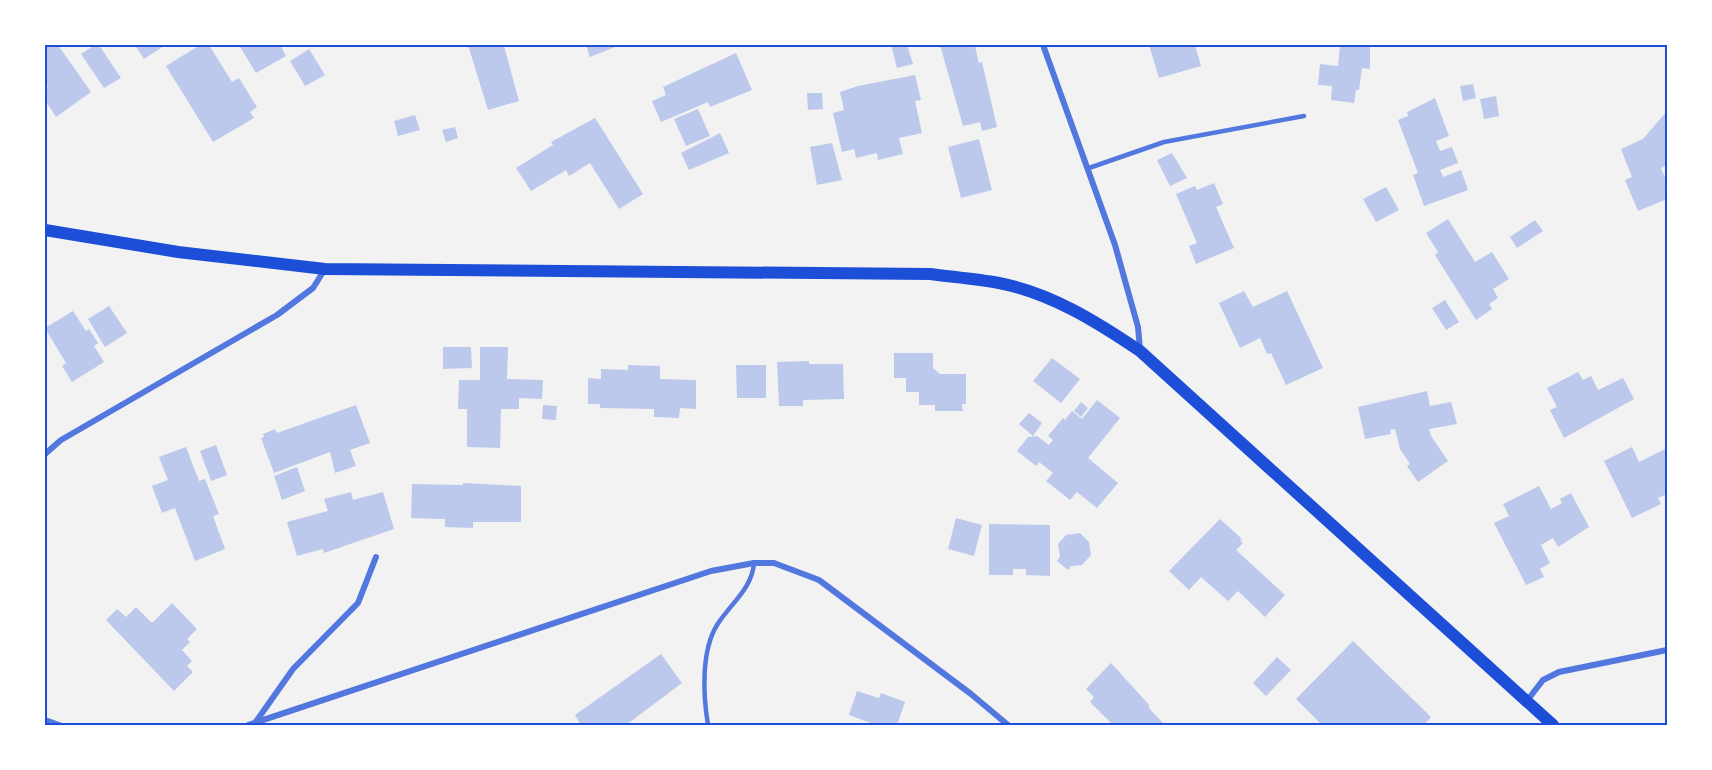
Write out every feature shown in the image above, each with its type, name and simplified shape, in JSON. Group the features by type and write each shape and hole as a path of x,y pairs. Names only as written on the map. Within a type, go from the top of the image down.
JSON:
{"main road":[{"path":"45,230 178,252 325,269 930,274 1000,283 1023,290 1087,317 1140,351 1526,703 1553,725"}],"street":[{"path":"1043,45 1089,168 1127,285 1138,327 1140,351"},
{"path":"45,454 61,440 286,309 313,288 325,269"},
{"path":"251,724 293,669 358,603 376,557"},
{"path":"251,724 711,571 754,563 774,563 798,570 819,580 971,694 1008,725"},
{"path":"1526,703 1543,680 1559,672 1667,650"},
{"path":"45,720 59,725"}],"lane":[{"path":"1089,168 1164,142 1304,116"},
{"path":"708,725 704,685 709,648 716,627 753,577 754,563"}],"building":[{"path":"45,45 58,45 91,92 56,117 45,100 45,90 48,87 45,83"},
{"path":"99,45 121,78 104,88 81,54"},
{"path":"135,45 165,45 144,59"},
{"path":"200,45 209,45 232,82 239,78 257,107 250,112 254,118 213,142 166,66"},
{"path":"239,45 280,45 286,56 256,73"},
{"path":"468,45 504,46 519,101 488,110"},
{"path":"586,45 620,45 590,57"},
{"path":"891,45 907,45 913,64 897,68"},
{"path":"940,45 975,46 979,63 982,62 997,127 982,131 980,122 963,126"},
{"path":"1149,45 1195,45 1201,66 1159,78"},
{"path":"1340,45 1370,45 1370,69 1362,68 1359,90 1356,90 1354,103 1331,100 1332,86 1318,85 1320,64 1338,66"},
{"path":"309,49 325,75 305,86 290,61"},
{"path":"736,53 752,90 710,107 708,102 661,122 652,101 666,95 663,87"},
{"path":"915,75 921,100 915,101 922,133 899,138 903,154 878,160 877,153 856,158 854,149 842,152 833,113 844,110 840,92 858,86"},
{"path":"1473,84 1476,98 1463,101 1460,86"},
{"path":"807,93 822,93 823,109 808,110"},
{"path":"1496,96 1499,116 1484,119 1480,99"},
{"path":"1435,98 1449,136 1436,141 1440,151 1452,147 1458,163 1440,170 1443,177 1461,170 1468,190 1424,206 1413,175 1418,173 1398,120 1408,116 1407,112"},
{"path":"698,109 710,136 686,146 674,119"},
{"path":"1667,111 1667,165 1661,168 1667,182 1667,199 1638,211 1625,180 1632,177 1621,149 1643,139"},
{"path":"415,115 420,130 398,136 394,121"},
{"path":"595,118 643,194 619,209 590,163 569,176 566,170 531,191 516,168 553,145 551,142"},
{"path":"455,127 458,138 446,142 442,130"},
{"path":"720,133 729,153 689,170 681,153"},
{"path":"979,139 992,190 961,198 948,147"},
{"path":"832,143 842,180 817,185 810,147"},
{"path":"1172,153 1187,178 1170,186 1157,160"},
{"path":"1214,183 1223,204 1216,207 1234,248 1196,264 1189,246 1197,243 1176,194 1195,186 1197,190"},
{"path":"1386,187 1399,210 1376,222 1363,199"},
{"path":"1448,219 1475,262 1492,252 1509,279 1493,289 1498,298 1489,304 1492,309 1476,320 1435,255 1438,252 1426,233"},
{"path":"1535,220 1543,231 1517,248 1510,237"},
{"path":"1244,291 1253,307 1287,291 1323,368 1286,385 1271,353 1267,354 1260,338 1240,348 1219,303"},
{"path":"1445,300 1459,322 1446,330 1432,308"},
{"path":"109,306 127,333 105,347 88,319"},
{"path":"73,311 86,331 89,329 98,343 94,346 104,362 72,382 62,366 66,363 45,328"},
{"path":"443,347 471,347 472,368 443,369"},
{"path":"480,347 508,347 507,379 543,380 542,399 519,398 519,409 501,409 500,448 467,447 467,409 458,409 459,380 480,380"},
{"path":"894,353 933,353 933,368 940,374 966,374 966,404 962,404 963,411 935,411 935,405 919,405 919,392 906,392 906,378 894,378"},
{"path":"1052,358 1080,379 1061,403 1033,381"},
{"path":"809,361 809,364 843,364 844,399 803,400 803,406 779,406 777,362"},
{"path":"628,365 660,366 660,379 696,380 696,409 680,408 679,418 654,417 654,409 600,408 600,404 588,404 588,378 601,379 601,369 628,370"},
{"path":"736,365 766,365 766,398 737,398"},
{"path":"1578,372 1583,380 1591,376 1598,390 1623,378 1634,399 1564,438 1550,410 1557,407 1547,388"},
{"path":"1427,391 1430,406 1451,402 1457,424 1429,429 1431,436 1448,461 1418,482 1407,466 1410,464 1400,449 1395,429 1390,430 1391,434 1365,439 1358,407"},
{"path":"1097,400 1120,418 1088,458 1118,483 1097,508 1077,492 1070,500 1046,481 1053,473 1039,462 1036,466 1017,451 1028,437 1037,436 1049,445 1053,440 1048,436 1063,418 1065,420 1072,411 1082,419"},
{"path":"1081,402 1088,408 1081,417 1074,411"},
{"path":"356,405 370,443 350,450 356,466 335,473 330,452 274,473 261,438 264,437 263,434 275,429 277,433"},
{"path":"543,405 557,406 556,420 542,419"},
{"path":"1029,413 1042,423 1033,436 1019,424"},
{"path":"216,445 227,475 211,481 200,451"},
{"path":"186,447 199,481 205,479 219,514 213,516 225,549 195,561 175,508 162,513 152,486 168,480 159,457"},
{"path":"1632,447 1639,462 1667,448 1667,494 1658,498 1661,504 1632,518 1604,461"},
{"path":"297,467 305,491 282,500 274,476"},
{"path":"463,483 521,486 521,522 473,522 473,528 445,527 445,519 411,518 412,484 463,485"},
{"path":"1539,486 1551,509 1562,503 1560,499 1571,493 1589,527 1558,547 1553,538 1541,545 1550,563 1540,569 1544,577 1526,585 1494,523 1509,516 1503,504"},
{"path":"351,492 353,500 383,492 394,529 324,553 323,549 297,556 287,522 328,511 324,499"},
{"path":"956,518 982,525 974,556 948,549"},
{"path":"1220,519 1242,539 1240,540 1243,543 1236,550 1285,595 1265,617 1238,591 1228,601 1201,577 1189,590 1169,571"},
{"path":"989,524 1050,525 1050,576 1026,575 1026,569 1013,569 1013,575 989,575"},
{"path":"1080,533 1089,542 1091,555 1082,565 1071,566 1068,570 1057,561 1060,557 1058,544 1066,535"},
{"path":"172,603 197,629 187,639 190,642 182,650 192,661 187,666 193,672 174,691 106,620 117,609 126,617 136,607 152,623"},
{"path":"1353,641 1431,717 1424,725 1322,725 1296,699"},
{"path":"661,654 682,683 626,725 581,725 575,715"},
{"path":"1277,657 1291,670 1266,696 1253,683"},
{"path":"1111,663 1150,706 1148,707 1163,723 1161,725 1113,725 1090,702 1094,697 1086,689"},
{"path":"857,691 879,698 881,693 905,702 897,725 876,725 849,715"}]}
